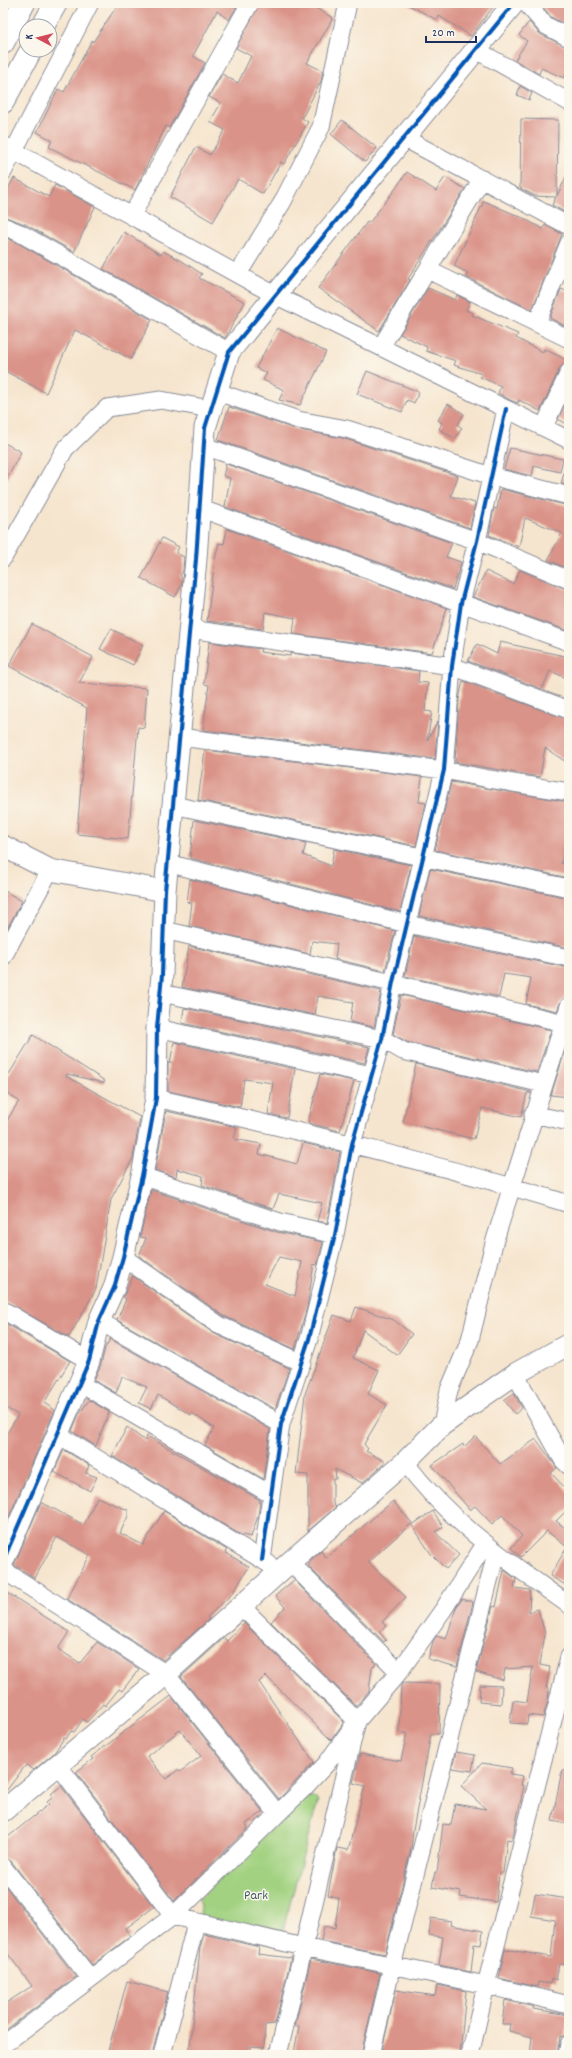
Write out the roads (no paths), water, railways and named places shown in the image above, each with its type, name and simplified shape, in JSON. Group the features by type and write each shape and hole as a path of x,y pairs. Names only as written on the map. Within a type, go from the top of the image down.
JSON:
{"main road":[{"path":"3,43 24,3"},
{"path":"48,18 56,3"},
{"path":"3,102 27,58"}],"street":[{"path":"3,172 9,148 90,3"},
{"path":"132,215 250,3"},
{"path":"238,274 282,203 321,128 348,3"},
{"path":"3,1561 89,1361 99,1321 114,1288 123,1257 142,1176 156,1098 157,1028 161,993 167,863 189,629 205,428 213,400 229,352 514,3"},
{"path":"526,3 545,25 569,38"},
{"path":"476,50 569,102"},
{"path":"404,138 482,178 569,226"},
{"path":"9,148 275,295 569,440"},
{"path":"381,347 482,178"},
{"path":"3,226 20,233 229,352"},
{"path":"536,323 569,243"},
{"path":"428,270 569,338"},
{"path":"544,427 569,372"},
{"path":"3,558 65,449 107,408 161,400 213,400 298,420 347,429 491,476 569,496"},
{"path":"262,1560 280,1424 302,1363 334,1235 352,1144 382,1039 393,982 444,770 452,666 461,603 477,541 506,409"},
{"path":"204,446 477,541 569,580"},
{"path":"198,508 569,642"},
{"path":"189,629 452,666 569,710"},
{"path":"179,737 444,770 569,792"},
{"path":"173,805 569,888"},
{"path":"3,846 50,870 165,891"},
{"path":"167,863 407,924 569,958"},
{"path":"3,957 50,870"},
{"path":"164,930 566,1023"},
{"path":"161,993 382,1039 403,1051 543,1084"},
{"path":"442,1425 449,1390 470,1340 494,1243 513,1187 533,1114 566,1023 569,1006"},
{"path":"157,1028 371,1075"},
{"path":"156,1098 352,1144 513,1187 569,1204"},
{"path":"533,1114 569,1122"},
{"path":"142,1176 280,1222 334,1235"},
{"path":"123,1257 219,1325 302,1363"},
{"path":"3,1310 89,1361"},
{"path":"99,1321 280,1424"},
{"path":"3,1811 166,1674 285,1566 405,1462 442,1425 514,1374 569,1344"},
{"path":"514,1374 563,1460 569,1466"},
{"path":"79,1383 270,1494"},
{"path":"58,1434 262,1560 285,1566 399,1672"},
{"path":"405,1462 423,1487 458,1521 491,1548 569,1605"},
{"path":"3,2045 173,1916 303,1789 327,1762 357,1721 399,1672 443,1610 491,1548"},
{"path":"371,2055 491,1548"},
{"path":"3,1570 166,1674 277,1813"},
{"path":"241,1606 357,1721"},
{"path":"470,2055 486,1985 569,1657"},
{"path":"278,2055 357,1721"},
{"path":"327,1762 339,1796"},
{"path":"58,1765 173,1916 196,1923 486,1985 569,2005"},
{"path":"3,1866 90,1978"},
{"path":"162,2055 196,1923"},
{"path":"566,2055 569,2044"}],"park label":[{"name":"Park","path":"256,1894"}]}
